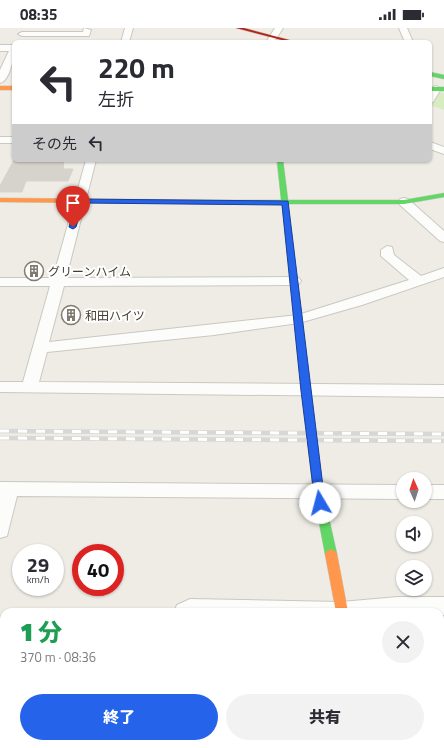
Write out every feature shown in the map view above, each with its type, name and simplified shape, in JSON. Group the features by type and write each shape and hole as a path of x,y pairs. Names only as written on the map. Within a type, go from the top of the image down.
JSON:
{"street":[{"path":"126,40 129,28"},
{"path":"238,28 272,40 279,28"},
{"path":"403,28 408,40"},
{"path":"23,31 62,38 86,34 87,30"},
{"path":"0,48 12,49"},
{"path":"0,80 12,53"},
{"path":"432,74 444,77"},
{"path":"0,88 12,88"},
{"path":"0,140 12,140"},
{"path":"432,146 444,151"},
{"path":"30,387 42,348 58,281 91,162"},
{"path":"280,162 318,491 341,608"},
{"path":"0,200 285,203 404,202 444,195"},
{"path":"404,202 444,238"},
{"path":"387,250 388,256 419,281"},
{"path":"42,348 214,330 299,319 357,302 444,272"},
{"path":"0,282 294,280"},
{"path":"0,387 296,389 306,391 444,391"},
{"path":"0,530 4,489 396,492"},
{"path":"432,492 444,492"},
{"path":"376,608 398,606 444,606"}],"green space":[{"path":"440,93 444,93 444,110 432,106 432,103"}],"building":[{"path":"13,162 64,162 63,169 73,169 68,181 26,181 22,192 0,192 0,186"}],"railway":[{"path":"0,431 444,434"},
{"path":"0,438 444,441"}],"traffic: fast":[{"path":"432,74 444,77"},
{"path":"432,89 444,89"},
{"path":"280,162 318,491 331,554"},
{"path":"210,202 404,202 444,195"}],"traffic: slow":[{"path":"0,88 12,88"},
{"path":"0,200 210,202"},
{"path":"331,554 341,608"}],"traffic: jam":[{"path":"238,28 287,40"}],"place":[{"name":"グリーンハイム","path":"34,271"},
{"name":"和田ハイツ","path":"71,315"}],"route":[{"path":"73,227 80,201 285,203 320,503"}]}
